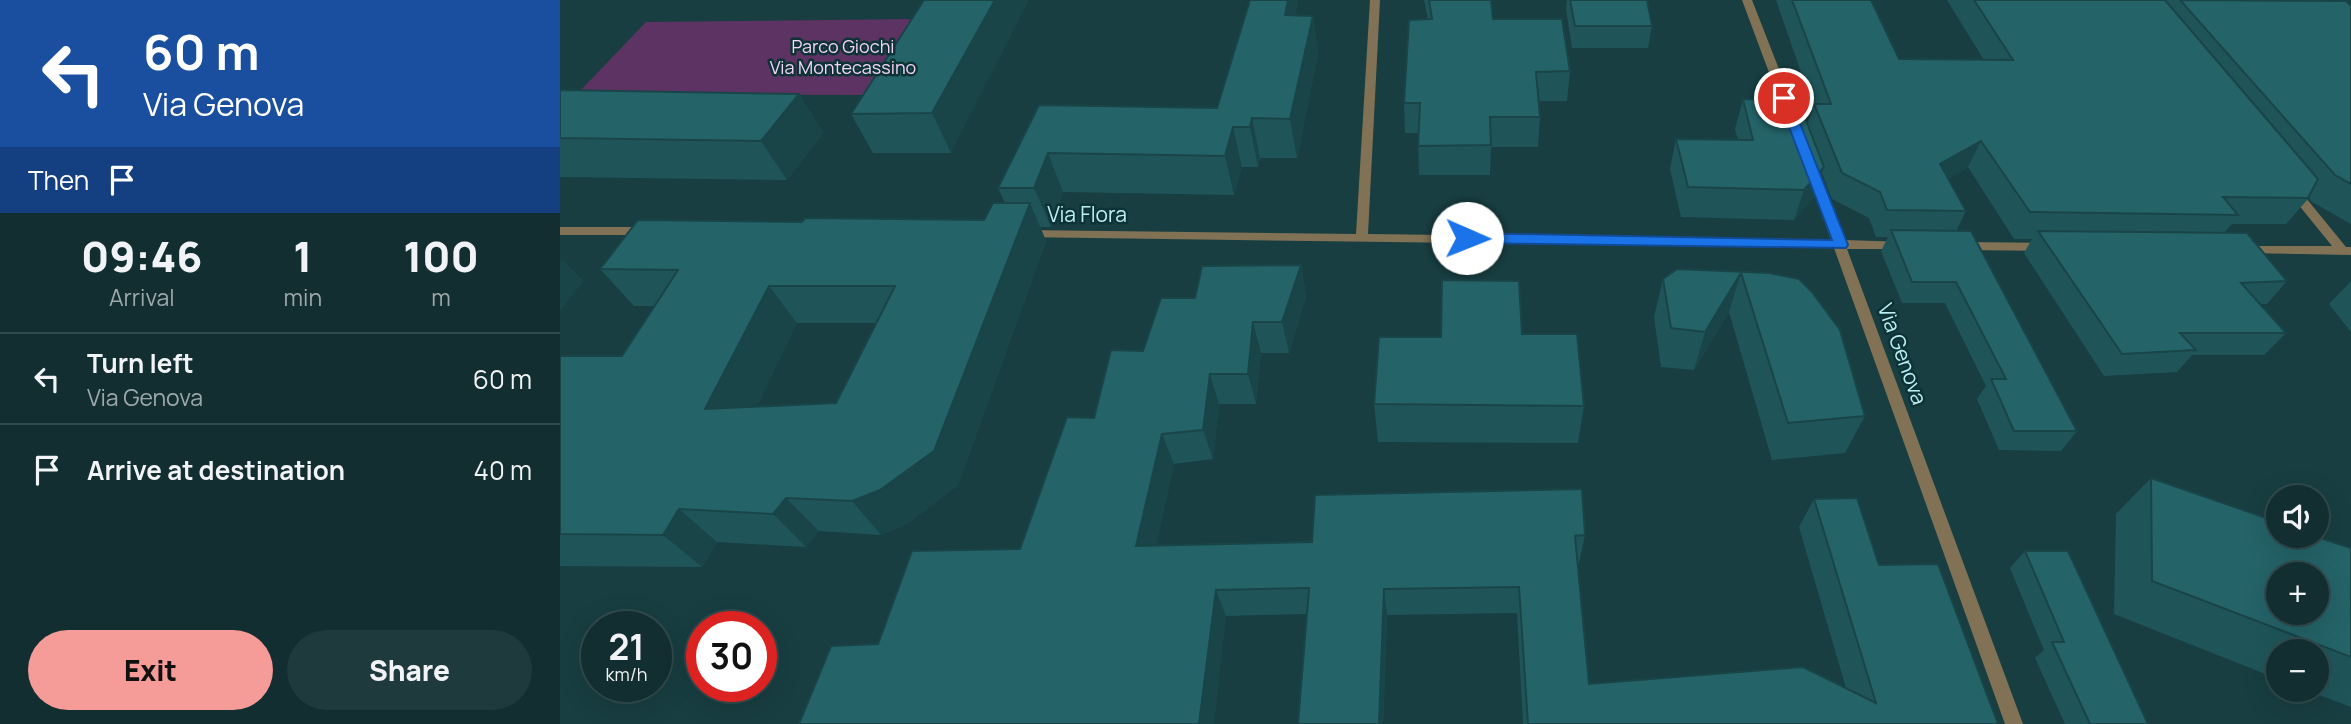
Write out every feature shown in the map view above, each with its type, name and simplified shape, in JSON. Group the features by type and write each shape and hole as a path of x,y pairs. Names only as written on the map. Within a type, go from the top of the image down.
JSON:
{"street":[{"path":"1362,236 1375,0"},
{"path":"1747,0 1796,129"},
{"name":"Via Genova","path":"1806,155 2014,724"},
{"path":"2286,181 2347,251"},
{"path":"560,230 657,231"},
{"name":"Via Flora","path":"1002,234 1362,236 1914,245"},
{"path":"1941,246 2066,247"},
{"path":"2232,250 2347,251"}],"green space":[{"name":"Parco Giochi Via Montecassino","path":"914,19 864,95 577,94 646,22"}],"building":[{"path":"924,0 995,0 932,113 851,114"},
{"path":"1250,0 1288,0 1285,15 1313,16 1290,119 1252,118 1250,127 1233,127 1225,156 1048,153 1034,188 998,188 1039,105 1217,108"},
{"path":"1429,0 1491,0 1493,19 1562,19 1570,71 1536,72 1540,117 1490,117 1491,145 1418,146 1420,103 1404,103 1409,20 1432,19"},
{"path":"1570,0 1647,0 1652,26 1575,26"},
{"path":"1792,0 1871,0 1899,59 2013,60 1974,0 2165,0 2318,179 2308,198 2223,197 2238,215 2030,212 1981,141 1940,164 1966,211 1887,210 1880,192 1842,173 1814,104 1831,104"},
{"path":"2180,0 2346,1 2351,6 2351,184 2335,175"},
{"path":"560,90 799,94 761,141 560,138"},
{"path":"1743,99 1798,100 1824,167 1804,190 1688,187 1676,139 1753,140"},
{"path":"993,203 1030,203 934,451 880,490 852,501 786,498 773,514 679,509 663,535 560,534 560,356 622,356 678,270 600,269 638,220 984,220","holes":["769,286 895,286 836,403 705,409"]},
{"path":"1891,230 1971,231 2077,431 2014,431 1991,379 2006,379 1956,282 1912,282"},
{"path":"2038,231 2247,233 2287,281 2241,283 2286,333 2180,333 2196,350 2122,354"},
{"path":"1301,265 1282,322 1253,322 1248,374 1210,374 1203,430 1162,434 1136,546 1312,542 1315,495 1582,489 1585,535 1575,536 1589,684 1803,667 1876,703 1814,499 1857,498 1879,565 1938,564 1998,724 1528,724 1519,587 1384,589 1379,724 1298,724 1309,588 1216,590 1199,724 799,724 831,646 878,644 912,551 1020,549 1067,417 1094,418 1111,350 1143,351 1161,298 1195,298 1202,266"},
{"path":"1677,269 1769,273 1799,279 1840,330 1865,416 1788,423 1741,273 1705,332 1671,328 1663,279"},
{"path":"1442,280 1519,281 1522,334 1577,334 1584,406 1374,404 1379,337 1441,337"},
{"path":"2151,478 2266,518 2266,548 2329,548 2329,541 2351,548 2351,657 2329,649 2329,639 2304,639 2267,625 2329,625 2329,562 2266,562 2266,625 2152,581"},
{"path":"2025,551 2068,551 2148,724 2090,724 2052,642 2064,642"}],"route":[{"path":"1467,238 1841,245 1784,98"}]}
